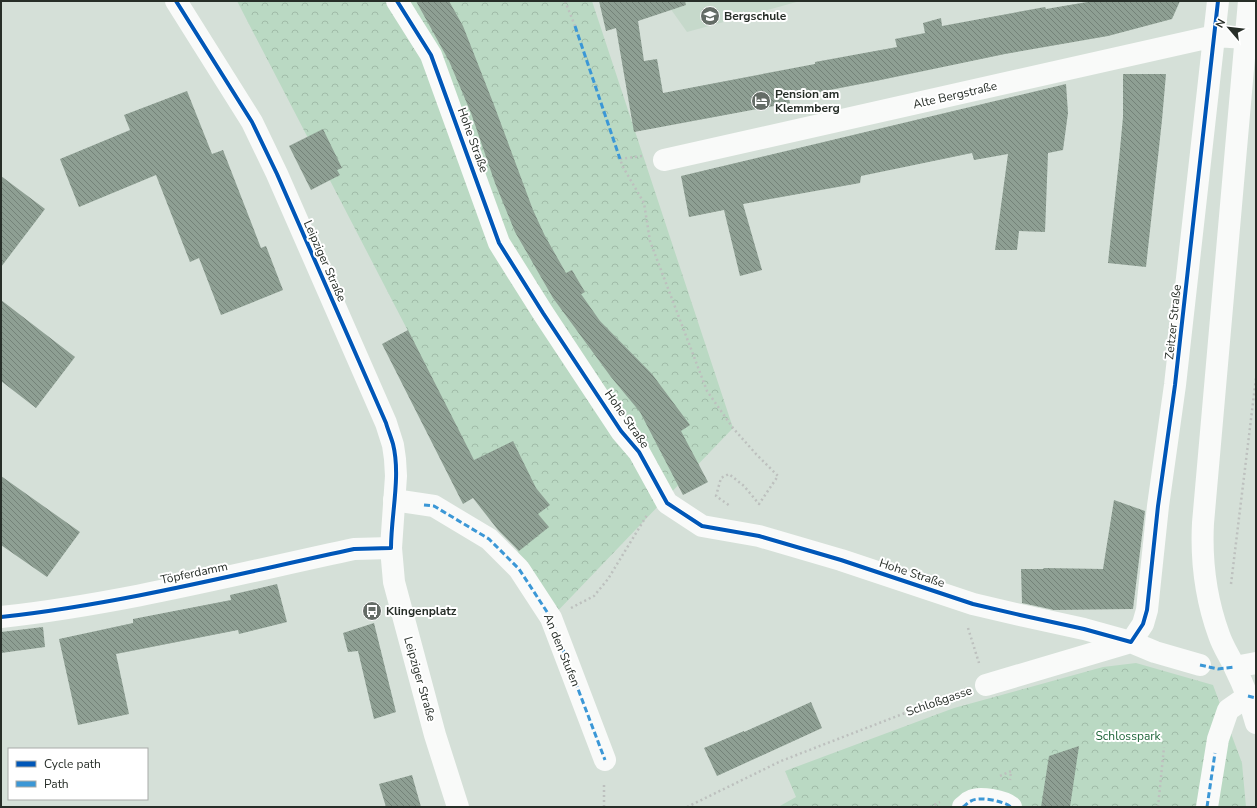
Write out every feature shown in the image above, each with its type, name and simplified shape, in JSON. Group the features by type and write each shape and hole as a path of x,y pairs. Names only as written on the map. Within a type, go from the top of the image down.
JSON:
{"street":[{"name":"Leipziger Straße","path":"176,1 252,122 277,174 383,417 393,445 396,476 391,548 394,582 435,735 458,807"},
{"name":"Hohe Straße","path":"397,1 431,55 499,242 543,313 621,430 639,452 667,502 702,526 767,538 841,560 973,604 1020,616 1084,629 1131,642"},
{"name":"Zeitzer Straße","path":"1131,642 1143,624 1147,610 1158,506 1176,385 1218,1"},
{"path":"1249,1 1202,548 1206,587 1214,620 1219,636 1252,697 1256,723"},
{"name":"Alte Bergstraße","path":"656,158 1215,36 1246,38"},
{"name":"An den Stufen","path":"394,500 434,506 489,539 519,569 551,618 604,760"},
{"name":"Töpferdamm","path":"1,617 43,612 134,596 354,549 391,548"},
{"path":"1131,642 1155,652 1200,665"},
{"name":"Schloßgasse","path":"986,685 1131,642"},
{"path":"1235,667 1256,663"},
{"path":"1207,807 1218,739 1228,710 1252,697"},
{"path":"964,807 972,800 992,799 1008,804 1011,807"}],"path":[{"path":"565,1 575,26"},
{"path":"656,158 620,159 644,203 650,241 707,391 733,428 778,476 759,504 744,486 729,474 720,478"},
{"path":"1231,585 1256,378"},
{"path":"551,618 594,596 608,579 651,509"},
{"path":"973,604 966,622 986,685"},
{"path":"1158,807 1164,747"}],"shaded area":[{"name":"Bergschule","path":"665,1 800,1 687,32"}],"green space":[{"path":"237,1 592,1 733,428 551,618 408,331"},
{"name":"Schlosspark","path":"1136,663 1213,685 1242,763 1246,807 778,807 796,797 785,771 954,708 1103,667"}],"building":[{"path":"416,1 449,1 463,26 533,210 545,236 566,273 572,270 585,292 581,294 600,321 652,374 690,425 681,431 708,482 683,495 640,412 611,377 553,298 515,232 495,183 471,113 449,61"},
{"path":"599,1 685,1 686,5 638,21 644,61 657,59 663,93 897,47 895,39 925,33 923,23 941,18 942,26 1045,7 1046,9 1093,1 1180,1 1172,19 1108,36 1005,54 789,98 790,103 634,132 616,28 606,31"},
{"path":"1123,74 1166,74 1146,267 1108,263 1123,117"},
{"path":"1066,84 1068,113 1063,150 1048,153 1045,232 1019,231 1017,250 995,250 1008,154 974,160 972,153 861,176 860,183 743,204 762,270 740,276 724,210 689,217 681,176"},
{"path":"187,91 212,154 223,150 261,248 266,246 283,290 221,315 199,258 190,262 156,175 79,207 60,159 130,130 124,115"},
{"path":"323,129 342,168 337,170 340,175 311,190 289,146"},
{"path":"1,176 45,209 1,267"},
{"path":"1,300 75,357 36,408 1,381"},
{"path":"408,330 474,460 513,441 536,488 550,505 538,514 549,527 519,551 498,530 473,498 463,504 382,344"},
{"path":"1,476 80,532 47,577 1,545"},
{"path":"1114,500 1145,511 1133,609 1054,610 1022,603 1021,569 1103,569"},
{"path":"277,584 287,622 239,634 238,630 116,654 129,714 78,725 59,639 133,623 133,619 231,600 230,595"},
{"path":"374,623 396,712 374,719 358,651 348,652 343,633"},
{"path":"43,627 45,647 1,653 1,632"},
{"path":"811,702 822,728 717,776 704,748"},
{"path":"1079,746 1070,807 1041,807 1049,756"},
{"path":"412,775 421,807 386,807 379,784"}],"marked path":[{"path":"575,26 620,159"},
{"path":"424,505 434,506 489,539 519,569 551,618 605,760"},
{"path":"1200,665 1218,669 1235,667"},
{"path":"1248,696 1256,698"},
{"path":"1207,807 1215,753"},
{"path":"963,807 970,801 980,799 997,801 1011,807"}],"cycle path":[{"path":"1,617 134,596 354,549 391,548 396,469 393,444 386,423 277,174 252,122 176,1"},
{"path":"397,1 431,55 499,243 621,431 639,452 667,503 702,526 759,536 841,560 973,604 1084,629 1131,642 1143,624 1147,610 1158,506 1175,385 1218,1"}],"place":[{"name":"Bergschule","path":"710,16"},
{"name":"Pension am Klemmberg","path":"761,101"},
{"name":"Klingenplatz","path":"372,611"}]}
